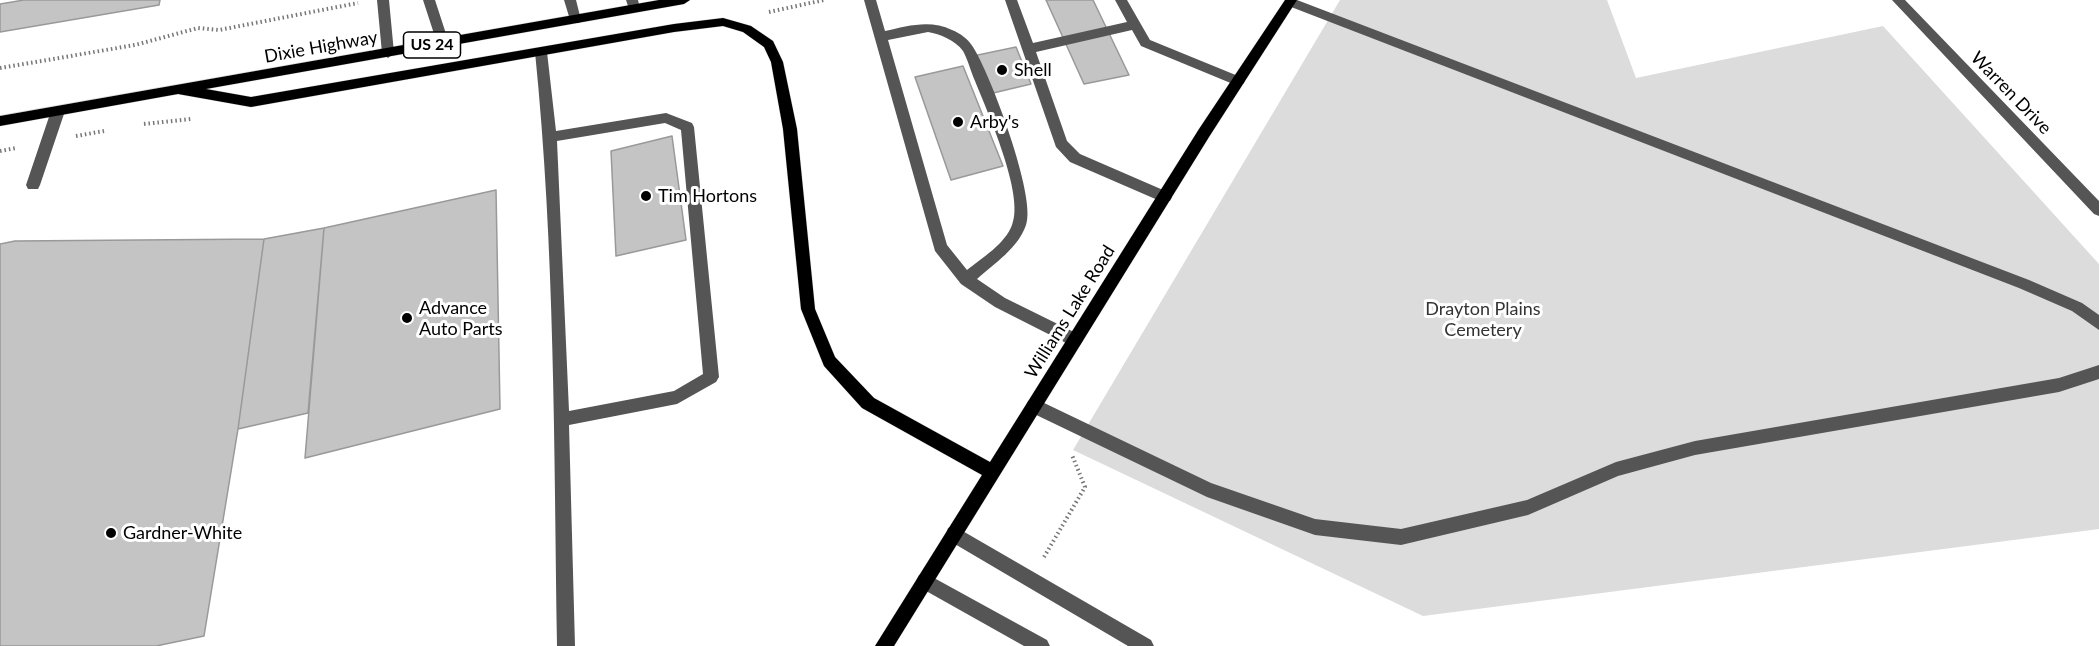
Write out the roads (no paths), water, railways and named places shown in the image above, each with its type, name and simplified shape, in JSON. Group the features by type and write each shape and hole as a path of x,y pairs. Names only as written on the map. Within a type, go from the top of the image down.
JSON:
{"main road":[{"name":"Dixie Highway","path":"0,121 574,20 633,4 684,0"},
{"name":"Williams Lake Road","path":"884,646 1290,1"},
{"path":"180,90 251,102 674,28 723,22 747,29 769,44 777,62 790,129 808,309 829,361 868,404 992,472"}],"street":[{"path":"383,0 388,53"},
{"path":"429,0 443,43"},
{"path":"570,0 574,20"},
{"path":"870,0 940,247 951,267 966,280 1017,311 1075,340"},
{"path":"1011,0 1061,143 1075,158 1165,197"},
{"path":"1121,0 1145,43 1238,81"},
{"name":"Warren Drive","path":"1898,0 2099,210"},
{"path":"1290,1 2024,284 2077,307 2099,324"},
{"path":"1028,49 1135,25"},
{"path":"880,37 932,27 949,31 960,40 968,49 1016,173 1023,203 1020,223 1005,245 966,280"},
{"path":"541,52 550,137 561,420 566,646"},
{"path":"33,185 58,111"},
{"path":"550,137 666,118 687,127 711,377 676,397 561,420"},
{"path":"1034,406 1207,489 1315,527 1401,537 1528,507 1616,469 1695,448 2059,386 2099,372"},
{"path":"954,534 1145,646"},
{"path":"925,581 1041,646"}],"place":[{"name":"Shell","path":"1002,70"},
{"name":"Arby's","path":"958,122"},
{"name":"Tim Hortons","path":"646,196"},
{"name":"Advance Auto Parts","path":"407,318"},
{"name":"Gardner-White","path":"111,533"}],"park label":[{"name":"Drayton Plains Cemetery","path":"1483,319"}]}
